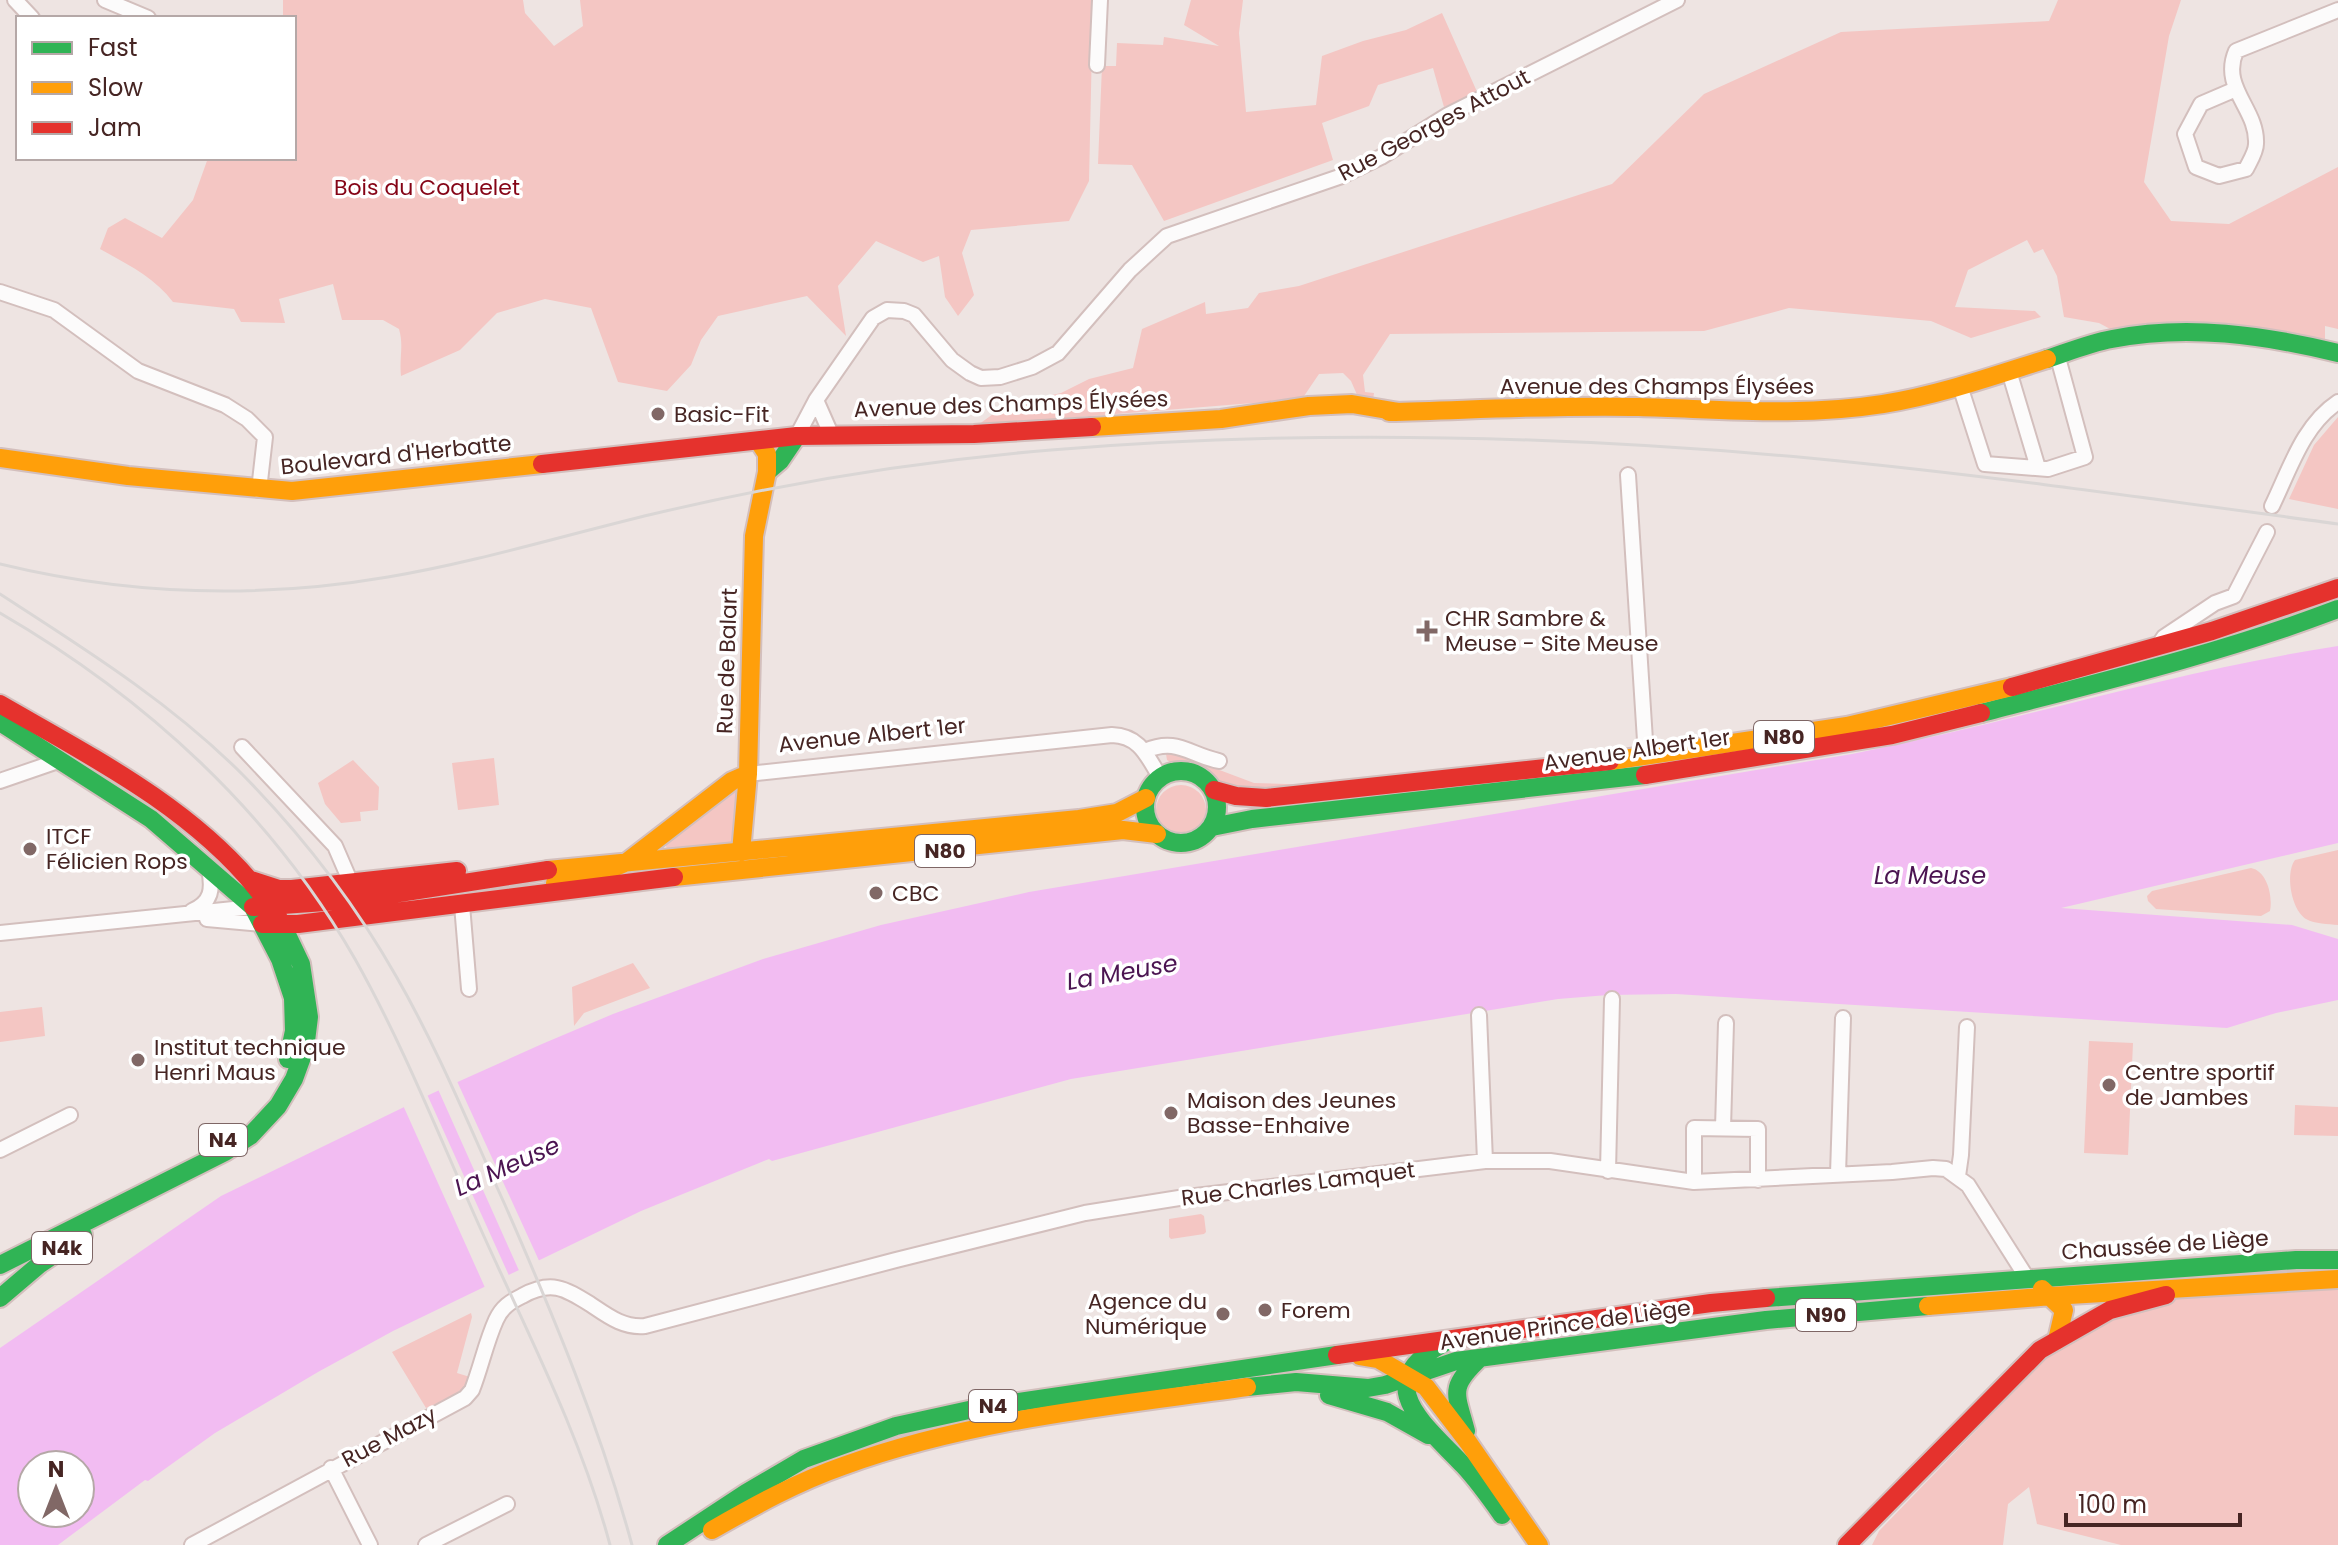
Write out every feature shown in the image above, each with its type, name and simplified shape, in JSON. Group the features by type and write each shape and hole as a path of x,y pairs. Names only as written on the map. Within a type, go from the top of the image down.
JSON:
{"main road":[{"name":"Avenue des Champs Élysées","path":"797,436 974,434 1153,424 1352,404 1399,412 1637,407 1790,412 1884,404 1960,386 2111,339 2168,332 2193,331 2297,343 2338,353"},
{"name":"Avenue des Champs Élysées","path":"2297,343 2312,340 2338,342"},
{"name":"Boulevard d'Herbatte","path":"0,458 259,490 311,490 797,436"},
{"name":"Rue de Balart","path":"767,472 780,461 797,436"},
{"name":"Rue de Balart","path":"741,852 748,774 754,536 767,472 767,454 759,442"},
{"name":"Avenue Albert 1er","path":"1160,777 1179,770 1190,771 1208,781 1214,790 1236,796 1266,798 1728,746 1876,720 2157,648 2244,622 2338,588"},
{"name":"Avenue Albert 1er","path":"257,916 284,925 316,922 718,873 1123,830 1157,834 1181,844 1199,839 1212,827 1266,818 1641,776 1892,735 2090,686 2231,645 2338,609"},
{"path":"2231,645 2244,622"},
{"name":"N4","path":"0,704 141,786 251,880 284,925 299,958 309,1003 309,1030 296,1075 285,1097 255,1133 228,1150 0,1265"},
{"name":"N4","path":"0,722 151,819 257,916 287,977 294,1014 294,1031 287,1063 263,1107 246,1125 0,1252"},
{"path":"1641,776 1646,756"},
{"path":"1570,785 1580,763"},
{"name":"Avenue Albert 1er","path":"462,905 470,895 575,880 597,875 627,862 732,781 748,774"},
{"path":"1157,834 1146,818 1146,798 1160,777"},
{"path":"1212,827 1218,809 1214,790"},
{"name":"Avenue Albert 1er","path":"257,916 273,907 398,896 521,873 1079,819 1117,813 1146,798"},
{"name":"Avenue Albert 1er","path":"748,871 782,848"},
{"path":"718,873 732,866 741,852"},
{"name":"Avenue Albert 1er","path":"251,880 279,889 292,889 464,871 521,873"},
{"path":"299,958 305,939 316,922"},
{"name":"N4k","path":"0,1298 61,1249 105,1223 127,1201"},
{"name":"Chaussée de Liège","path":"2027,1278 2296,1260 2338,1260"},
{"name":"Chaussée de Liège","path":"2027,1278 2052,1296 2064,1310 2057,1340"},
{"name":"Avenue Prince de Liège","path":"667,1545 804,1459 878,1432 978,1408 1711,1303 2027,1278"},
{"name":"Chaussée de Liège","path":"2040,1350 2110,1310 2190,1288 2338,1279"},
{"name":"Avenue Prince de Liège","path":"689,1545 724,1522 810,1478 884,1451 972,1428 1266,1384 1296,1382 1368,1388 1436,1367 1480,1358 1766,1320 2052,1296 2190,1288"},
{"name":"Chaussée de Liège","path":"1847,1545 2040,1350 2051,1331 2052,1296"},
{"path":"1442,1444 1407,1401 1406,1387 1414,1363 1424,1353 1455,1338"},
{"name":"N4","path":"1349,1355 1378,1359 1426,1387 1539,1545"},
{"path":"1468,1442 1458,1408 1457,1384 1480,1358"},
{"name":"N4","path":"1266,1384 1339,1396 1367,1404 1442,1444 1475,1480 1522,1545"},
{"path":"878,1432 884,1451"}],"street":[{"path":"15,0 30,16"},
{"path":"105,0 143,16"},
{"path":"1097,65 1100,0"},
{"name":"Rue Georges Attout","path":"1079,328 1130,270 1167,236 1342,176 1381,157 1448,115 1677,0"},
{"path":"2236,89 2201,104 2185,134 2196,167 2219,176 2246,169 2257,147 2254,125 2236,89 2230,65 2236,51 2338,10"},
{"path":"0,292 54,310 138,371 225,405 247,419 265,437 259,490"},
{"name":"Rue de Balart","path":"797,436 816,400 873,318 887,310 914,315 952,360 970,373 990,379 1049,360 1079,328"},
{"path":"1960,386 1985,464 2048,469 2085,457 2057,354"},
{"path":"2009,371 2038,468"},
{"path":"816,400 831,434"},
{"path":"2272,506 2309,430 2326,410 2338,402"},
{"path":"1628,475 1646,756"},
{"path":"2157,648 2164,637 2215,603 2234,596 2267,532"},
{"path":"2234,596 2244,622"},
{"name":"Avenue Albert 1er","path":"748,774 1112,735 1133,739 1145,751 1166,744 1176,745 1219,761"},
{"path":"19,772 36,745 62,741"},
{"path":"242,747 335,846 351,883"},
{"path":"1145,751 1160,777"},
{"path":"0,781 61,760"},
{"path":"0,933 188,913 203,906 211,893 209,869"},
{"path":"462,905 469,989"},
{"path":"188,913 201,918 257,916"},
{"path":"1608,1171 1612,999"},
{"path":"1479,1015 1485,1161"},
{"path":"1838,1174 1843,1018"},
{"path":"1723,1128 1726,1023"},
{"path":"1967,1027 1958,1176 1968,1185 2027,1278"},
{"path":"0,1150 70,1115"},
{"path":"1694,1182 1694,1128 1758,1129 1758,1180"},
{"name":"Rue Charles Lamquet","path":"537,1288 554,1286 572,1293 620,1324 645,1326 1085,1213 1179,1198 1485,1161 1550,1161 1694,1182 1933,1168 1946,1169 1958,1176"},
{"name":"Rue Mazy","path":"192,1545 465,1398 472,1390 496,1319 506,1305 537,1288"},
{"path":"331,1468 370,1545"},
{"path":"426,1545 507,1504"}],"green space":[{"name":"Bois du Coquelet","path":"283,0 523,0 525,13 554,46 583,26 580,0 1093,0 1089,181 1069,221 971,230 962,253 974,295 958,316 945,297 939,256 923,262 876,241 838,286 846,336 807,296 718,316 701,340 691,365 667,391 618,382 591,308 545,299 497,313 460,350 401,376 399,329 383,320 342,320 333,284 279,299 285,323 241,322 234,309 173,302 149,278 100,249 108,228 125,218 162,238 193,200 207,160 296,160 296,16 283,16"},
{"path":"1191,0 1243,0 1239,33 1246,112 1316,105 1322,56 1406,30 1442,13 1478,94 1444,107 1433,68 1378,85 1369,106 1322,123 1333,160 1164,221 1132,165 1098,164 1102,66 1116,66 1117,43 1163,45 1164,37 1219,46 1184,25"},
{"path":"2058,0 2181,0 2169,36 2144,182 2171,221 2229,224 2338,167 2338,329 2325,326 2325,339 2234,327 2114,331 2099,323 2064,317 2057,276 2043,249 2034,253 2027,240 1968,270 1955,307 2035,311 2041,317 1971,338 1931,321 1789,308 1704,331 1390,334 1363,375 1365,392 1374,393 1373,400 1358,397 1351,381 1343,373 1319,374 1302,399 978,425 1004,406 1061,393 1089,379 1133,368 1142,329 1205,302 1206,314 1248,308 1259,293 1299,286 1612,184 1704,94 1841,32 2049,21"},
{"path":"2338,417 2338,509 2289,499 2314,445"},
{"path":"1169,751 1254,783 1317,785 1254,792 1220,782 1201,766 1170,762 1166,754"},
{"path":"494,758 499,805 458,810 452,763"},
{"path":"353,760 379,787 378,810 360,812 361,821 341,823 325,804 318,783"},
{"path":"1181,785 1199,792 1206,810 1199,828 1181,835 1163,828 1156,810 1163,792"},
{"path":"731,790 737,794 733,846 668,851 665,844"},
{"path":"2338,850 2338,925 2310,921 2301,914 2293,900 2290,882 2292,866 2295,860"},
{"path":"2251,868 2265,879 2270,892 2270,911 2261,916 2156,909 2148,901 2147,896 2152,891"},
{"path":"633,963 650,988 584,1013 574,1026 572,987"},
{"path":"42,1007 45,1036 0,1042 0,1012"},
{"name":"Centre sportif de Jambes","path":"2089,1041 2133,1043 2128,1155 2084,1153"},
{"path":"2295,1105 2338,1107 2338,1136 2294,1135"},
{"path":"1204,1216 1204,1234 1169,1237 1169,1219"},
{"path":"2338,1289 2338,1545 2121,1545 2037,1524 2029,1487 2008,1504 2003,1545 1872,1545 1879,1531 2054,1350 2126,1312 2195,1293"},
{"path":"471,1313 457,1373 470,1377 457,1393 426,1408 392,1352"}],"water":[{"name":"La Meuse","path":"2338,646 2338,843 2061,908 2292,925 2338,939 2338,1000 2276,1013 2227,1028 1676,994 1608,995 1558,999 1071,1079 772,1161 769,1159 641,1211 393,1331 318,1372 215,1433 96,1517 96,1449 16,1449 16,1529 79,1529 58,1545 0,1545 0,1348 221,1196 433,1093 613,1014 763,959 881,925 1029,892 1852,754 2216,669"}],"pier":[{"path":"456,1079 541,1265 521,1275 437,1087"},
{"path":"426,1092 511,1280 487,1292 402,1103"}],"railway":[{"path":"0,564 145,588 291,589 388,577 455,564 653,514 851,474 1051,450 1146,443 1335,437 1620,444 1809,458 2008,480 2338,524"},
{"path":"0,594 126,678 214,748 285,821 326,870 363,922 426,1032 523,1247 591,1415 632,1545"},
{"path":"0,613 105,682 200,762 244,807 322,905 373,992 422,1094 569,1425 610,1545"}],"traffic: fast":[{"path":"2047,359 2104,341 2169,332 2254,337 2338,353"},
{"path":"767,472 780,461 797,436"},
{"path":"1981,713 2206,653 2338,609"},
{"path":"0,722 151,819 253,907 280,959 293,998 294,1031 288,1059"},
{"path":"1188,771 1207,781 1215,793 1217,807 1215,821 1207,833 1195,841 1174,843 1155,833 1147,821 1145,800 1155,781 1167,773 1188,771"},
{"path":"1212,827 1252,819 1645,775"},
{"path":"0,1265 225,1152 250,1136 278,1106 294,1079 305,1049 309,1017 301,964 282,924"},
{"path":"0,1298 40,1264 83,1235"},
{"path":"1766,1298 2296,1260 2338,1260"},
{"path":"1247,1387 1296,1382 1368,1388 1456,1361 1766,1320 1928,1306"},
{"path":"1444,1343 1421,1358 1409,1374 1406,1389 1411,1404 1421,1420 1464,1466 1502,1515"},
{"path":"667,1545 804,1459 896,1426 978,1408 1337,1355"},
{"path":"1466,1431 1457,1392 1463,1377 1480,1358"},
{"path":"1329,1395 1387,1412 1428,1435"}],"traffic: slow":[{"path":"1389,412 1577,407 1761,411 1852,408 1925,396 2047,359"},
{"path":"1092,427 1221,419 1309,406 1352,404 1399,412"},
{"path":"741,852 748,774 754,536 767,472 767,454 759,442"},
{"path":"0,458 128,476 292,491 542,464"},
{"path":"1610,761 1847,726 2012,687"},
{"path":"555,883 597,875 627,862 732,781 748,774"},
{"path":"548,870 1079,819 1117,813 1146,798"},
{"path":"674,877 1123,830 1157,834"},
{"path":"1928,1306 2338,1279"},
{"path":"2042,1289 2064,1310 2057,1340"},
{"path":"1360,1356 1378,1359 1426,1387 1539,1545"},
{"path":"712,1530 826,1472 942,1436 1043,1416 1247,1387"}],"traffic: jam":[{"path":"542,464 797,436 974,434 1092,427"},
{"path":"2012,687 2212,631 2338,588"},
{"path":"0,704 138,785 170,808 231,860 264,897 282,924"},
{"path":"1645,775 1892,735 1981,713"},
{"path":"1214,790 1236,796 1266,798 1610,761"},
{"path":"253,907 354,900 548,870"},
{"path":"251,880 279,889 292,889 457,871"},
{"path":"262,924 298,924 674,877"},
{"path":"1847,1545 2040,1350 2110,1310 2166,1295"},
{"path":"1337,1355 1766,1298"}],"place":[{"name":"Basic-Fit","path":"658,414"},
{"name":"CHR Sambre & Meuse - Site Meuse","path":"1427,631"},
{"name":"ITCF Félicien Rops","path":"30,849"},
{"name":"CBC","path":"876,893"},
{"name":"Institut technique Henri Maus","path":"138,1060"},
{"name":"Centre sportif de Jambes","path":"2109,1085"},
{"name":"Maison des Jeunes Basse-Enhaive","path":"1171,1113"},
{"name":"Forem","path":"1265,1310"},
{"name":"Agence du Numérique","path":"1223,1314"}]}
